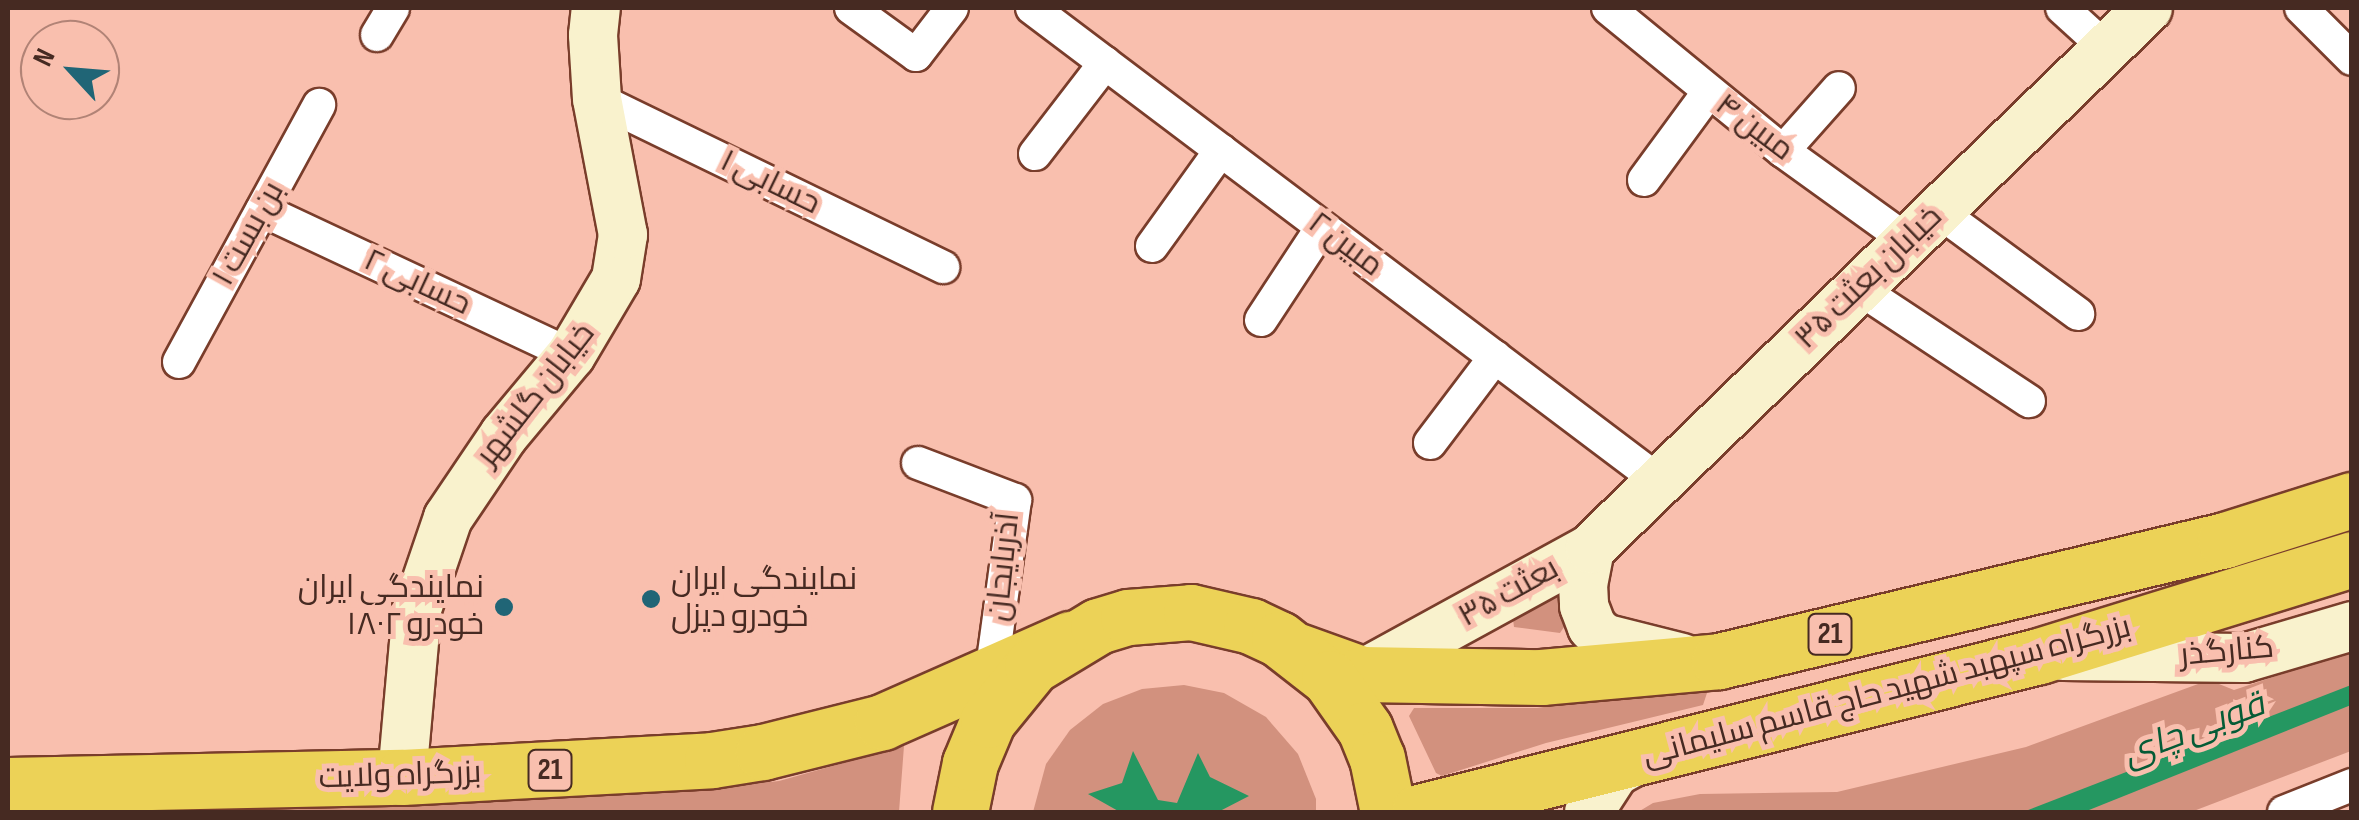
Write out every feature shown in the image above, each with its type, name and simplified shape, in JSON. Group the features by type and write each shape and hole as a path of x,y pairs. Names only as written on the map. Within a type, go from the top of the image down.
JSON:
{"highway":[{"name":"بزرگراه سپهبد شهید حاج قاسم سلیمانی","path":"1298,651 1362,674 1541,677 1709,661 2225,540 2352,500"},
{"name":"بزرگراه سپهبد شهید حاج قاسم سلیمانی","path":"1419,812 1734,736 2039,656 2352,559"},
{"name":"21","path":"960,812 970,763 988,720 1024,674 1070,639 1128,617 1190,612 1251,626 1298,651 1339,690 1365,729 1377,758 1388,812"},
{"name":"بزرگراه ولایت","path":"8,786 402,778 638,766 763,752 882,722 1070,639"},
{"path":"1709,661 1737,682 1742,700 1734,736"}],"street":[{"name":"خیابان گلشهر","path":"402,778 411,657 430,562 448,518 474,476 571,355 616,279 623,234 597,99 593,34 596,8"},
{"path":"850,8 916,55 952,8"},
{"name":"مبین ۲","path":"1032,8 1659,482"},
{"path":"2062,8 2106,48"},
{"name":"خیابان بعثت ۳۵","path":"1590,549 2148,8"},
{"path":"2300,8 2352,59"},
{"name":"مبین ۴","path":"1614,9 1708,93 1783,151 2078,314"},
{"path":"1035,154 1105,62"},
{"path":"1783,151 1839,88"},
{"path":"1644,180 1708,93"},
{"name":"حسابی ۱","path":"597,99 943,267"},
{"name":"بن بست ۱","path":"180,362 319,106"},
{"path":"1152,246 1221,150"},
{"name":"حسابی ۲","path":"262,210 571,355"},
{"path":"1261,320 1322,226"},
{"path":"1858,288 2030,401"},
{"path":"1430,443 1494,358"},
{"name":"آذربایجان","path":"918,463 1015,500 991,675"},
{"name":"بعثت ۳۵","path":"1590,549 1583,584 1584,606 1592,627 1603,638 1709,661"},
{"name":"بعثت ۳۵","path":"1362,674 1590,549"},
{"name":"کنارگذر","path":"2039,656 2244,658 2352,626"},
{"path":"1589,812 1615,772 1640,758"},
{"path":"2284,812 2352,785"}],"shaded area":[{"path":"1550,586 1567,590 1566,624 1560,633 1514,627 1513,619"},
{"path":"2351,651 2351,751 2191,812 1638,812 1653,803 1700,794 1837,792 2026,747 2209,680 2234,690"},
{"path":"1699,684 1707,693 1703,705 1546,743 1442,776 1436,773 1409,716 1414,708 1537,708"},
{"path":"1184,685 1224,693 1266,717 1298,754 1316,799 1316,812 1033,812 1046,764 1070,730 1103,704 1142,689"},
{"name":"قوبی چای","path":"2351,685 2351,705 2084,812 2023,812"},
{"path":"904,746 899,812 8,812 8,804 452,801 680,791 779,781"},
{"path":"1133,751 1158,800 1177,803 1198,753 1210,777 1249,796 1218,812 1120,812 1088,794 1122,783"}],"place":[{"name":"نمایندگی ایران خودرو دیزل","path":"651,599"},
{"name":"نمایندگی ایران خودرو ۱۸۰۲","path":"504,607"}]}
